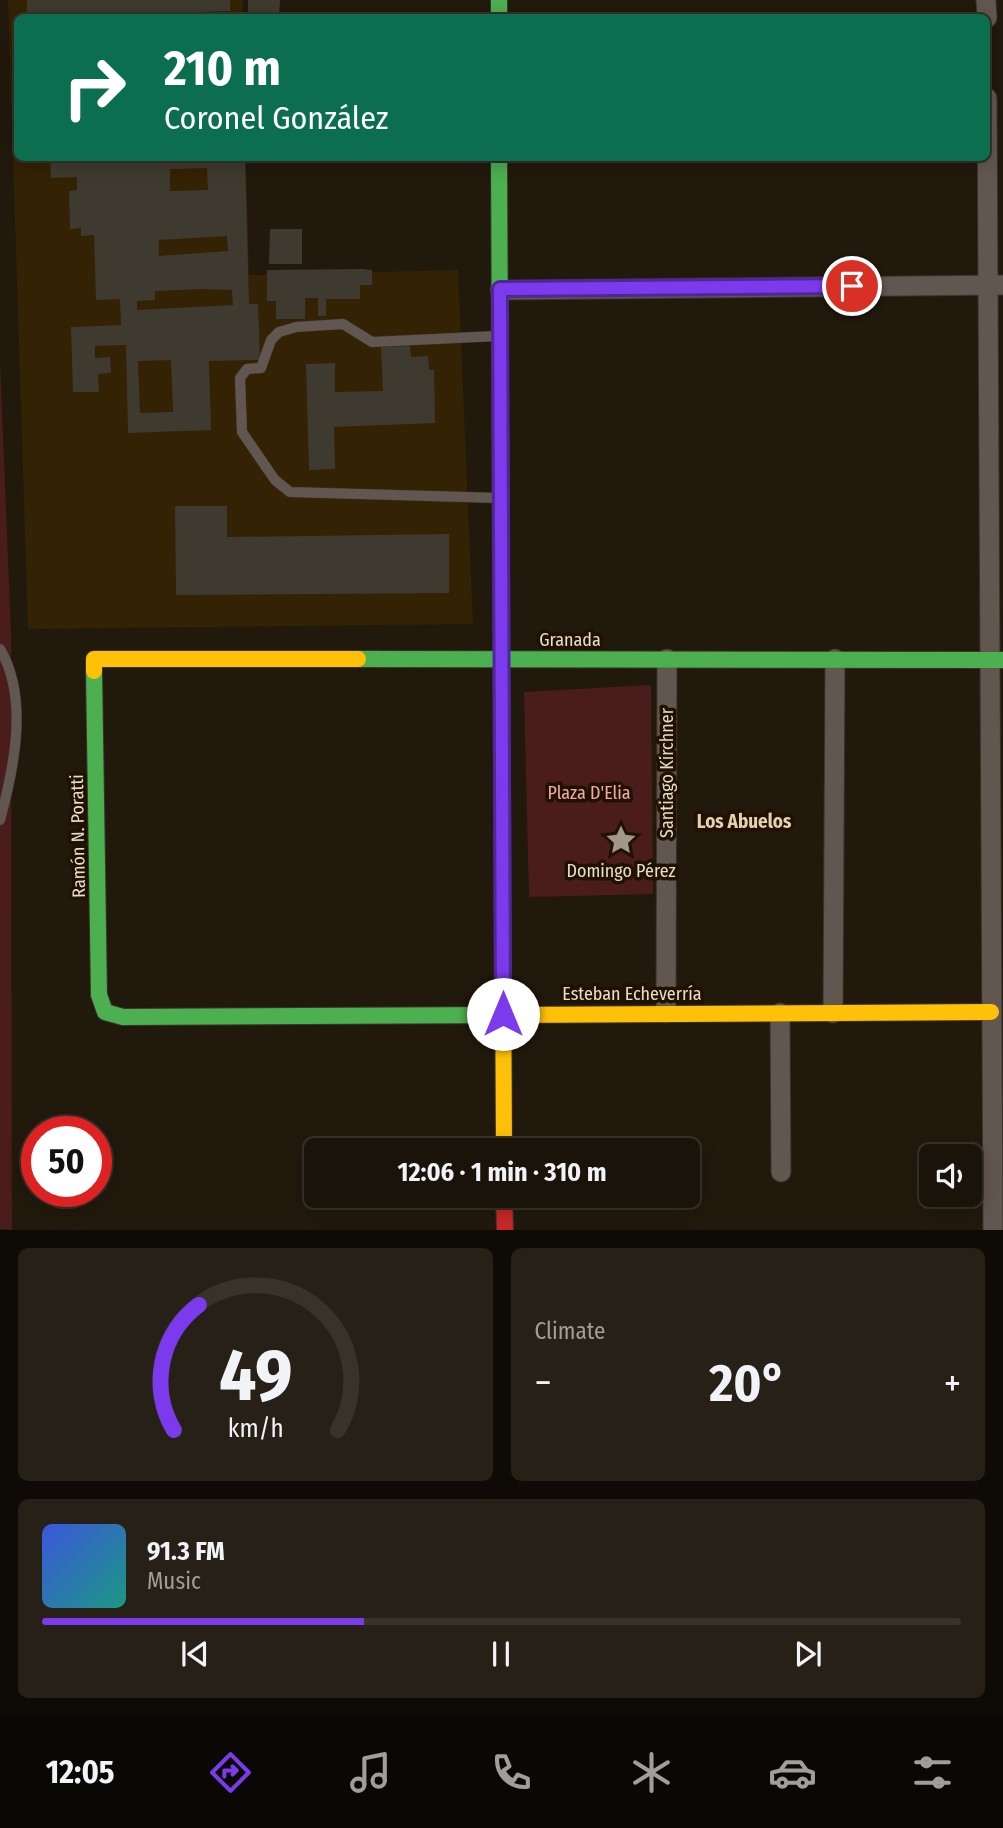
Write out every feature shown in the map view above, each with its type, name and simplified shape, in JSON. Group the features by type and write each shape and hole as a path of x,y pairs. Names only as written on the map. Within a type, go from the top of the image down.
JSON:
{"street":[{"path":"499,161 504,1138"},
{"path":"990,161 995,285 996,660 991,1012 993,1230"},
{"path":"500,289 995,285"},
{"name":"Granada","path":"94,659 996,660"},
{"name":"Ramón N. Poratti","path":"94,659 99,995 105,1012"},
{"name":"Santiago Kirchner","path":"666,1013 667,659"},
{"path":"833,1013 835,659"},
{"name":"Esteban Echeverría","path":"105,1012 123,1017 991,1012"},
{"path":"780,1013 781,1172"},
{"path":"504,1208 505,1230"}],"lane":[{"path":"500,336 372,342 343,324 296,327 278,332 271,340 261,368 247,369 240,378 242,432 275,480 290,492 501,498"},
{"path":"0,649 9,665 16,719 9,785 0,820"}],"shaded area":[{"path":"8,0 243,0 243,14 14,14 14,161 246,161 249,275 458,270 473,624 28,629"}],"green space":[{"path":"0,360 11,634 12,1230 0,1229"},
{"name":"Plaza D'Elia","path":"651,685 653,894 529,897 524,692"}],"building":[{"path":"27,0 230,0 230,11 27,14"},
{"path":"248,0 280,0 279,14 248,14"},
{"path":"50,161 245,161 249,304 258,304 260,360 209,361 211,430 128,433 126,345 95,346 95,358 110,357 111,373 98,374 99,392 73,392 71,327 121,325 120,299 96,300 94,235 81,236 81,228 70,229 69,191 77,190 77,177 51,178","holes":["207,168 208,190 170,191 170,169","227,236 228,251 159,256 159,240","232,290 233,305 137,310 137,301 155,300 155,291","171,360 173,412 140,413 138,361"]},
{"path":"270,229 302,229 302,264 269,264"},
{"path":"267,270 372,270 372,285 360,285 360,299 326,299 326,316 318,316 318,298 305,298 305,319 276,319 276,301 267,301"},
{"path":"410,346 411,357 428,356 429,370 434,370 435,423 334,427 335,469 309,470 306,364 335,363 335,392 383,391 381,347"},
{"path":"175,506 227,506 227,537 449,534 449,593 176,595"}],"traffic: fast":[{"path":"499,0 499,14"},
{"path":"499,161 502,774"},
{"path":"358,659 1003,660"},
{"path":"94,671 99,995 105,1012 123,1017 501,1015"}],"traffic: slow":[{"path":"94,671 94,659 358,659"},
{"path":"502,774 504,1138"},
{"path":"501,1015 991,1012"}],"traffic: jam":[{"path":"504,1208 505,1230"}],"place":[{"name":"Domingo Pérez","path":"621,840"}],"district":[{"name":"Los Abuelos","path":"744,821"}],"route":[{"path":"503,1014 500,289 852,286"}]}
